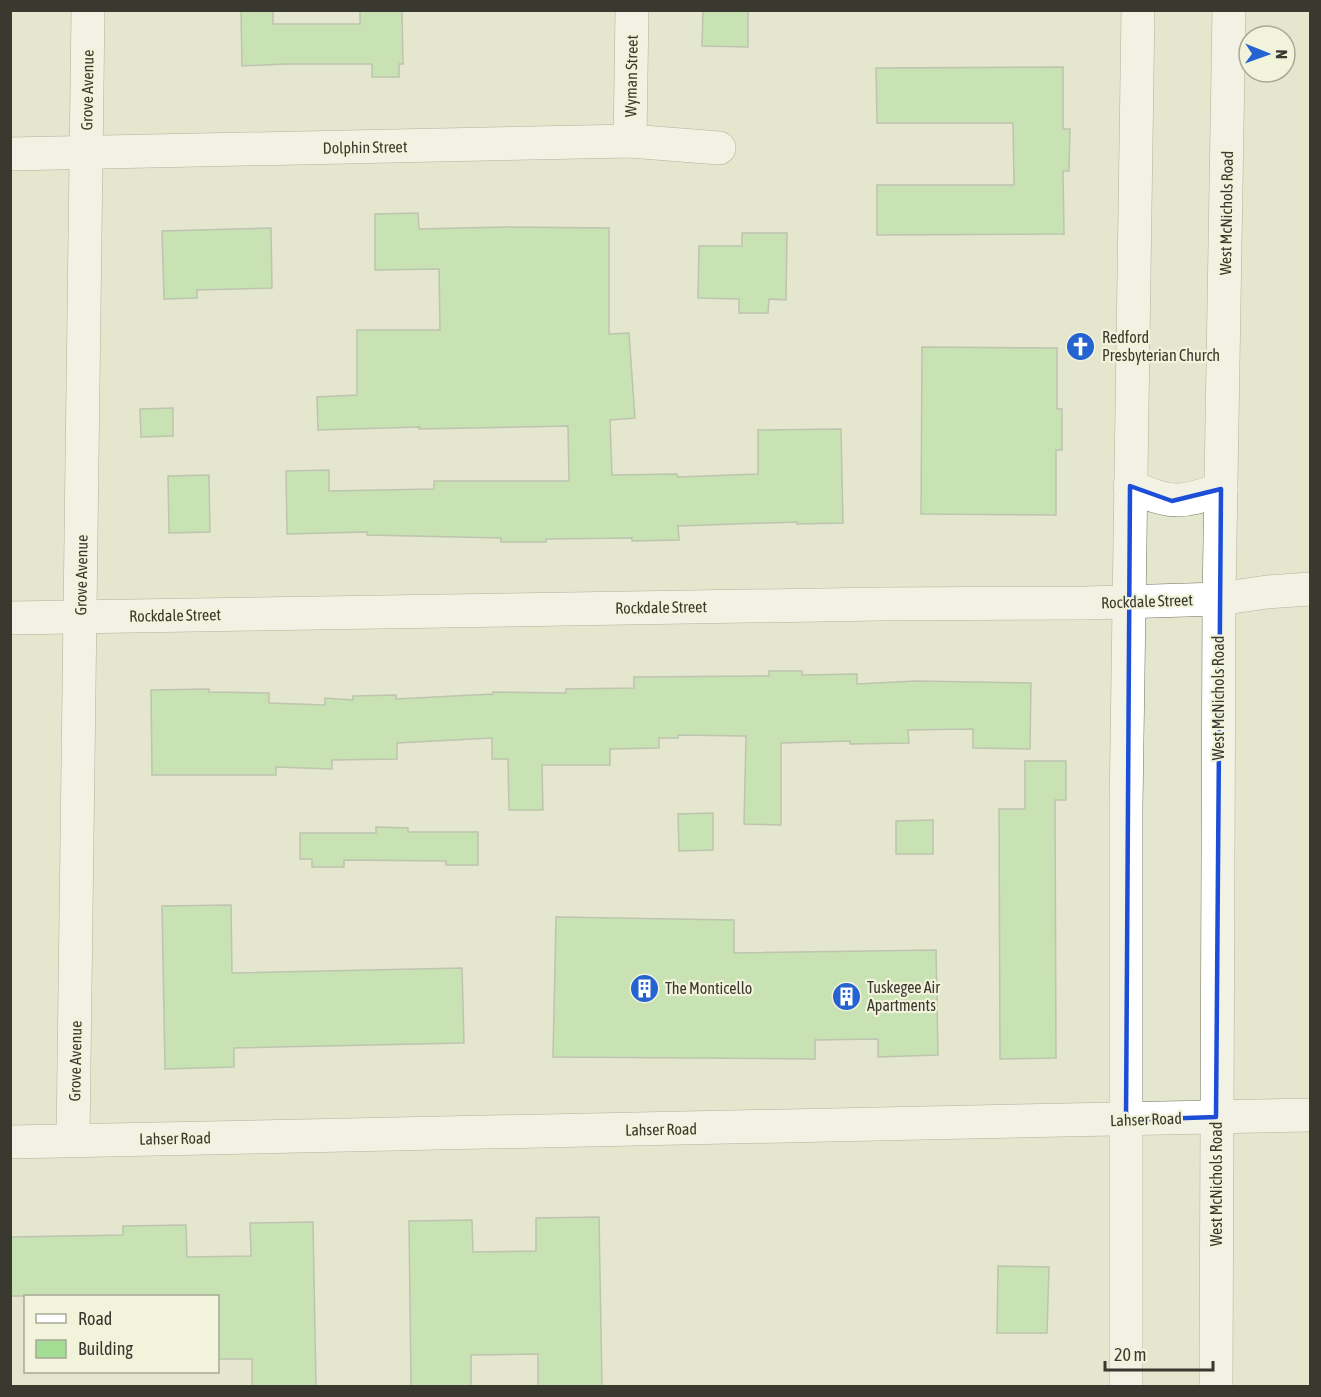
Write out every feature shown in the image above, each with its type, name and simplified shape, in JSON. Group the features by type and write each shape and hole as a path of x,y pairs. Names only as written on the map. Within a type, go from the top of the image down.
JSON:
{"main road":[{"name":"Grove Avenue","path":"74,1140 88,10"},
{"name":"Wyman Street","path":"630,141 632,10"},
{"path":"1126,1386 1126,807 1138,10"},
{"name":"West McNichols Road","path":"1216,1386 1219,599 1229,10"},
{"name":"Dolphin Street","path":"10,154 630,141 719,148"},
{"path":"1130,486 1155,498 1172,501 1195,498 1221,489"},
{"name":"Rockdale Street","path":"10,618 1130,601 1219,599 1311,589"},
{"name":"Lahser Road","path":"10,1142 1311,1115"}],"highlighted area":[{"path":"1130,486 1172,501 1221,489 1216,1117 1126,1120"}],"building":[{"path":"241,10 273,10 273,24 360,24 360,10 402,10 403,64 399,64 399,77 372,77 372,64 242,66"},
{"path":"703,10 748,10 748,47 702,46"},
{"path":"1063,67 1063,129 1070,129 1069,171 1063,171 1064,234 877,235 877,185 1014,185 1013,123 877,123 876,68"},
{"path":"418,213 419,229 609,228 609,334 629,333 635,418 610,420 612,475 677,474 678,477 758,474 758,430 841,429 843,523 797,524 797,522 678,526 679,540 632,541 632,538 501,542 501,538 367,535 367,532 287,534 286,471 329,470 329,491 434,489 434,481 569,481 568,426 318,430 317,397 357,395 357,330 440,330 439,269 375,270 375,214"},
{"path":"271,228 272,288 197,290 197,298 164,299 162,231"},
{"path":"742,233 787,233 786,300 769,299 768,313 739,313 739,299 698,298 699,246 742,246"},
{"path":"922,347 1057,348 1057,409 1062,409 1062,450 1056,450 1056,515 921,514"},
{"path":"173,408 173,436 141,437 140,409"},
{"path":"209,475 210,532 169,533 168,476"},
{"path":"769,671 802,671 802,675 857,674 857,684 915,681 1031,683 1030,749 973,748 973,729 908,730 909,743 850,744 850,741 781,743 781,825 744,824 746,736 678,735 678,738 659,738 659,748 610,749 610,765 542,765 543,810 509,810 508,759 492,759 492,738 397,743 397,759 332,760 332,769 276,767 276,775 152,775 151,690 209,689 209,692 269,693 269,703 325,705 325,698 353,700 353,696 396,695 396,699 493,694 493,692 566,693 566,689 634,688 634,677 769,676"},
{"path":"1025,761 1066,761 1066,800 1055,800 1056,1058 1000,1059 999,809 1025,809"},
{"path":"713,813 713,850 679,851 678,814"},
{"path":"933,820 933,854 896,854 896,821"},
{"path":"376,827 408,828 408,832 478,832 478,865 446,865 446,861 344,860 344,867 312,867 312,859 300,859 300,833 376,833"},
{"path":"231,905 232,973 462,968 464,1043 234,1048 234,1067 165,1069 162,906"},
{"path":"556,917 734,920 734,953 936,950 938,1055 878,1057 878,1039 815,1040 815,1059 553,1057"},
{"path":"599,1217 602,1386 538,1386 538,1354 471,1355 471,1386 411,1386 409,1221 472,1220 473,1252 536,1251 536,1218"},
{"path":"313,1222 316,1386 252,1386 252,1359 219,1359 219,1295 10,1296 10,1237 123,1235 123,1226 186,1225 187,1257 251,1256 250,1223"},
{"path":"998,1266 1049,1267 1047,1333 997,1333"}],"place":[{"name":"Redford Presbyterian Church","path":"1081,346"},
{"name":"The Monticello","path":"644,988"},
{"name":"Tuskegee Air Apartments","path":"846,996"}]}
